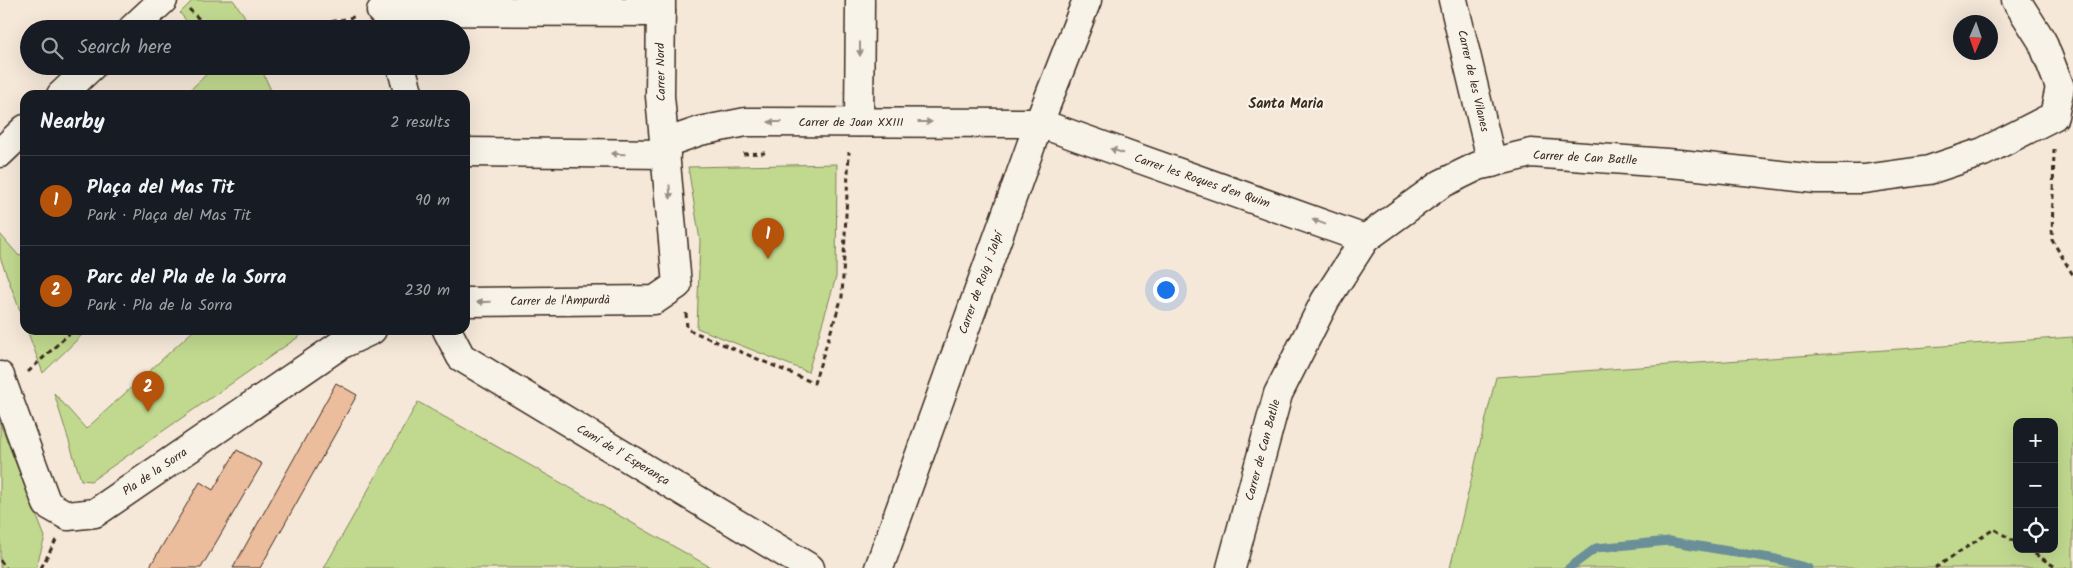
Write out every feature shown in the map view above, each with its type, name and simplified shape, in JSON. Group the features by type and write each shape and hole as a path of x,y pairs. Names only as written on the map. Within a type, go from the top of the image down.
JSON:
{"street":[{"path":"859,122 860,0"},
{"name":"Carrer de Roig i Jalpí","path":"879,568 1039,123 1087,0"},
{"name":"Carrer de les Vilanes","path":"1453,0 1492,163"},
{"path":"2016,0 2042,41 2060,87 2054,116"},
{"path":"147,20 174,3"},
{"path":"381,13 661,6"},
{"name":"Carrer Nord","path":"655,300 677,286 660,96 661,6"},
{"path":"66,90 82,75"},
{"path":"403,75 408,90"},
{"name":"Carrer de Can Batlle","path":"1231,568 1278,394 1325,301 1365,239 1441,184 1478,166 1531,154 1680,164 1816,179 1864,179 1929,170 1983,152 2054,116"},
{"name":"Carrer de Joan XXIII","path":"470,152 666,149 700,131 746,122 1039,123"},
{"name":"Carrer les Roques d'en Quim","path":"1039,123 1365,239"},
{"path":"0,152 20,134"},
{"name":"Carrer de l'Ampurdà","path":"470,302 655,300"},
{"name":"Pla de la Sorra","path":"3,384 47,504 68,516 95,513 340,345 361,335"},
{"name":"Camí de l' Esperança","path":"450,335 461,357 810,568"}],"path":[{"path":"174,3 197,20"},
{"path":"344,20 381,13"},
{"path":"2054,116 2055,167 2052,240 2073,275"},
{"path":"686,309 687,329 814,383 842,297 850,152 840,152"},
{"path":"737,154 774,153"},
{"path":"3,384 67,335"},
{"path":"1935,568 1994,529 2013,541"},
{"path":"2033,553 2057,568"},
{"path":"0,560 6,568"}],"green space":[{"path":"193,0 233,0 245,20 186,20 180,13"},
{"path":"206,75 264,75 271,90 190,90"},
{"path":"837,164 836,277 808,372 697,328 700,240 688,167"},
{"path":"0,234 20,255 20,311 0,257"},
{"path":"29,335 82,335 43,373"},
{"path":"189,335 301,335 91,481 81,480 54,393 86,429"},
{"path":"2073,337 2073,568 1450,568 1496,377"},
{"path":"418,402 712,568 324,568"},
{"path":"0,423 45,537 36,568 0,568"}],"building":[{"path":"336,383 357,395 260,568 233,568"},
{"path":"237,450 262,464 201,568 149,568 200,482 213,490"}],"waterway":[{"path":"1569,568 1596,548 1669,541 1776,559 1808,568"}],"place":[{"name":"Plaça del Mas Tit","path":"768,259"},
{"name":"Parc del Pla de la Sorra","path":"148,412"}],"district":[{"name":"Santa Maria","path":"1286,104"}]}
